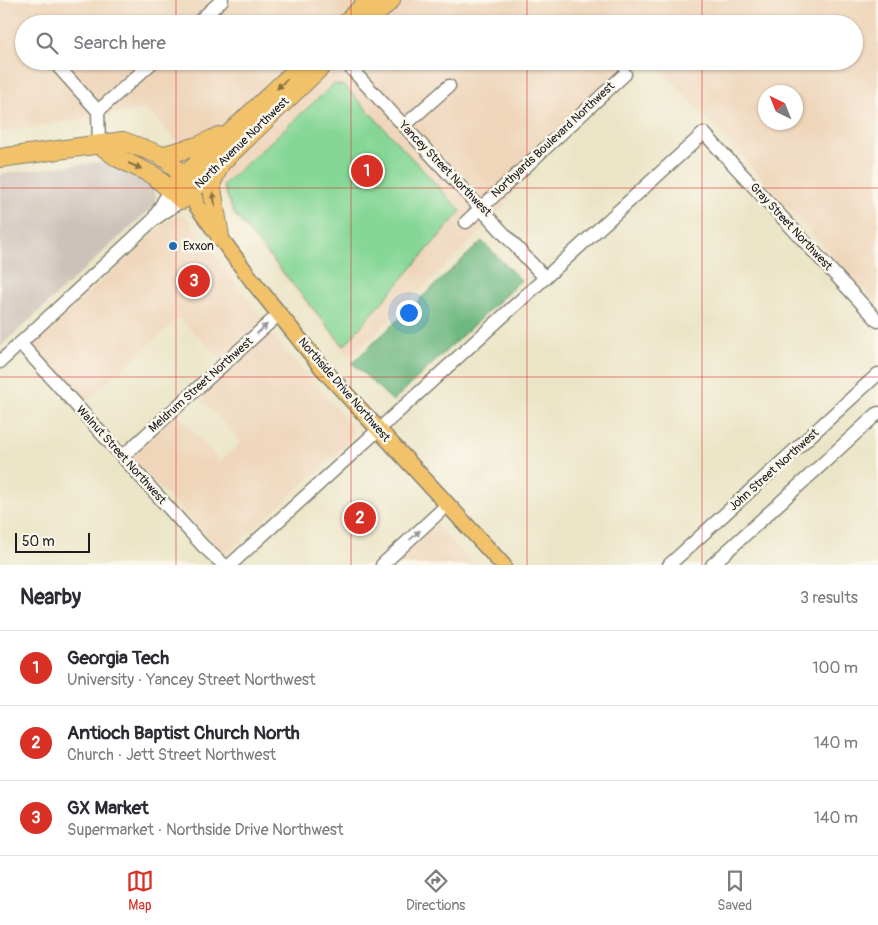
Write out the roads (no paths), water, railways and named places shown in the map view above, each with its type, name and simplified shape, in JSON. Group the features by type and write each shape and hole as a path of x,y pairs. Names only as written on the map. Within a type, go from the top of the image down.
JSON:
{"highway":[{"path":"354,15 369,0"},
{"path":"375,15 390,0"},
{"name":"North Avenue Northwest","path":"185,192 241,124 297,70"},
{"name":"North Avenue Northwest","path":"185,192 221,163 318,70"},
{"path":"160,156 198,146 241,124"},
{"name":"Northside Drive Northwest","path":"0,158 123,141 160,156 185,192"},
{"name":"Northside Drive Northwest","path":"99,144 118,158 185,192"},
{"path":"220,237 212,182 221,163"}],"main road":[{"name":"Northside Drive Northwest","path":"185,192 324,370 503,565"}],"street":[{"path":"206,15 222,0"},
{"path":"62,70 98,111 99,144"},
{"path":"98,111 144,70"},
{"name":"Yancey Street Northwest","path":"352,70 481,206 545,278"},
{"name":"Northyards Boulevard Northwest","path":"466,222 625,74"},
{"path":"404,126 449,86"},
{"name":"Gray Street Northwest","path":"545,278 704,133 878,321"},
{"name":"North Avenue Northwest","path":"0,362 185,192"},
{"path":"230,565 545,278"},
{"name":"Meldrum Street Northwest","path":"123,456 279,314"},
{"name":"Walnut Street Northwest","path":"20,344 203,546 224,565"},
{"name":"John Street Northwest","path":"669,565 878,374"},
{"path":"712,565 878,413"},
{"path":"382,565 447,505"}],"place":[{"name":"Georgia Tech","path":"367,171"},
{"name":"Exxon","path":"173,246"},
{"name":"GX Market","path":"194,281"},
{"name":"Antioch Baptist Church North","path":"360,518"}]}
